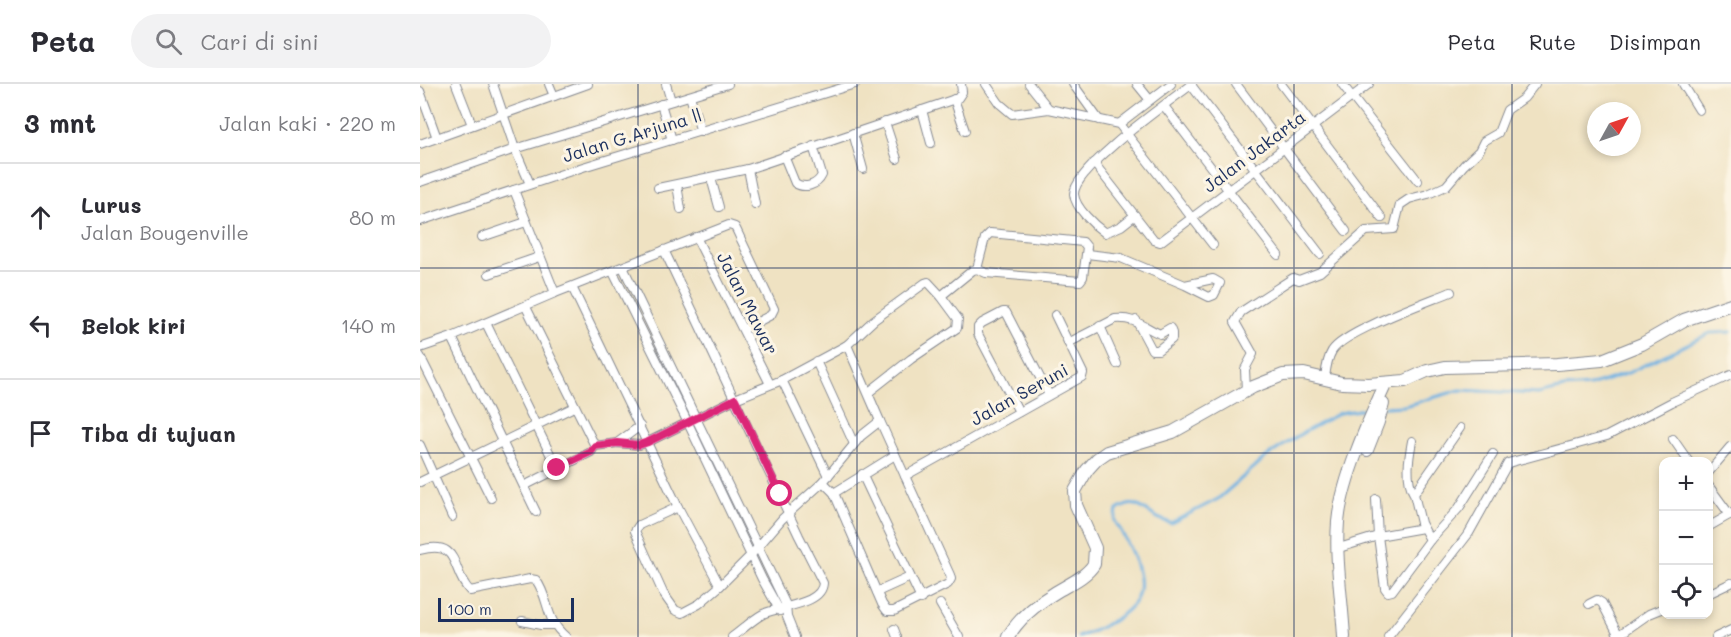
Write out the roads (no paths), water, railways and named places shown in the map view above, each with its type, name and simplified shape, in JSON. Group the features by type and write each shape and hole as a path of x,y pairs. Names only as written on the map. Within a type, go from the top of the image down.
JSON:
{"street":[{"path":"456,84 472,125"},
{"path":"493,84 515,149 530,184"},
{"path":"549,84 554,96"},
{"path":"420,144 588,84"},
{"path":"666,84 666,102 672,140"},
{"path":"420,182 515,149 728,84"},
{"name":"Jalan G.Arjuna ll","path":"420,221 836,87 855,84"},
{"path":"658,188 748,169 922,110 961,95 961,84"},
{"path":"986,84 999,103 1012,114 1049,109 1119,124 1213,245"},
{"path":"1029,84 1049,109"},
{"path":"1073,84 1099,120"},
{"path":"1137,84 1150,100"},
{"path":"1119,124 1171,84"},
{"path":"1094,163 1136,215 1107,234 1081,209 1076,199 1075,189 1094,163 1098,158 1192,84 1320,254"},
{"path":"1236,84 1346,231"},
{"path":"1281,84 1382,218"},
{"path":"1342,84 1418,181"},
{"name":"Jalan Jakarta","path":"1136,215 1158,242 1164,240 1369,84"},
{"path":"1246,392 1245,369 1253,354 1235,322 1241,312 1293,278 1299,280 1320,272 1366,231 1394,229 1400,205 1409,199 1446,186 1479,151 1484,141 1498,133 1507,110 1524,98 1535,84"},
{"path":"1683,84 1699,110"},
{"path":"420,91 437,138"},
{"path":"690,96 701,132"},
{"path":"954,99 964,131"},
{"path":"1164,106 1278,255"},
{"path":"922,110 931,143"},
{"path":"885,122 897,159"},
{"path":"853,133 863,169"},
{"path":"784,156 795,183 802,187 812,184 819,181 822,175 813,146"},
{"path":"748,169 755,204"},
{"path":"711,178 719,207"},
{"path":"677,185 681,209"},
{"path":"514,190 555,293"},
{"path":"482,237 526,222"},
{"path":"420,348 729,225 735,227 774,309 771,315 744,329"},
{"path":"941,296 977,269 986,273 1080,281 1083,279 1088,247 1083,242 990,233 985,238 977,269"},
{"name":"Jalan Mawar","path":"696,237 770,384"},
{"path":"664,250 824,587 815,597 794,605 777,608 761,616 732,637"},
{"path":"1087,255 1121,258 1185,285"},
{"path":"489,274 539,256"},
{"path":"623,267 672,368 709,468 777,608 787,617"},
{"path":"613,272 662,371 718,463 786,605 787,617 795,637"},
{"path":"524,486 591,452 595,446 617,443 639,445 648,442 735,399 782,380 847,345 874,320 925,283 931,284 958,319 957,328 911,359 869,392"},
{"path":"572,287 678,507 720,586"},
{"path":"1325,378 1329,358 1338,345 1369,326 1451,292"},
{"path":"1008,637 1015,626 1035,607 1083,575 1094,564 1095,548 1079,513 1075,498 1078,484 1097,459 1107,452 1173,432 1246,392 1283,375 1304,374 1386,390 1426,371 1445,367 1557,364 1602,360 1642,344 1684,320 1731,304"},
{"path":"526,307 595,446"},
{"path":"1019,412 978,334 978,327 985,321 1006,312 1049,395"},
{"path":"1055,315 1068,343"},
{"name":"Jalan Seruni","path":"905,476 1083,376 1068,343 1114,319 1136,320"},
{"path":"1136,320 1160,334 1170,328 1172,339 1160,349 1153,351 1148,346 1136,320"},
{"path":"486,323 557,468"},
{"path":"640,327 650,324"},
{"path":"1100,326 1117,364"},
{"path":"452,337 536,512"},
{"path":"782,380 884,607 890,612 946,586 951,579 847,345"},
{"path":"420,356 492,498"},
{"path":"816,361 854,444"},
{"path":"662,371 672,368"},
{"path":"1388,637 1469,533 1508,463 1614,434 1672,402 1731,375"},
{"path":"1344,637 1342,547 1352,494 1378,422 1376,411 1386,390"},
{"path":"420,482 574,407"},
{"path":"617,443 640,426"},
{"path":"828,485 854,444 883,427"},
{"path":"1414,494 1460,428"},
{"path":"1673,439 1686,457"},
{"path":"1412,441 1409,476 1411,489 1423,528 1430,540"},
{"path":"1713,468 1730,447"},
{"path":"421,451 452,517"},
{"path":"1376,499 1378,536 1385,588 1388,592 1392,591 1430,540 1459,508 1493,454"},
{"path":"678,507 639,525 635,530 663,593 675,610 682,613 699,604 720,586 789,513 828,485 861,474 895,455"},
{"path":"709,468 718,463"},
{"path":"861,474 921,599"},
{"path":"1713,491 1731,514 1713,524"},
{"path":"727,505 736,500"},
{"path":"1342,547 1378,536 1423,528"},
{"path":"420,550 436,547 447,550 452,555 470,591 530,579 536,580 541,587 549,615 565,637"},
{"path":"1342,547 1351,637"},
{"path":"877,592 910,577"},
{"path":"1713,592 1731,583"},
{"path":"1589,604 1596,600 1602,603 1617,636 1649,614 1659,610"},
{"path":"940,604 959,637"},
{"path":"522,621 555,625"},
{"path":"1716,637 1731,630"}],"waterway":[{"path":"1384,407 1404,406 1460,390 1539,394 1564,388 1590,386 1628,373 1710,333 1731,332"},
{"path":"1078,637 1094,631 1121,615 1129,609 1138,595 1137,567 1115,521 1117,510 1132,504 1171,523 1218,499 1266,457 1301,434 1339,413 1372,408"}]}
